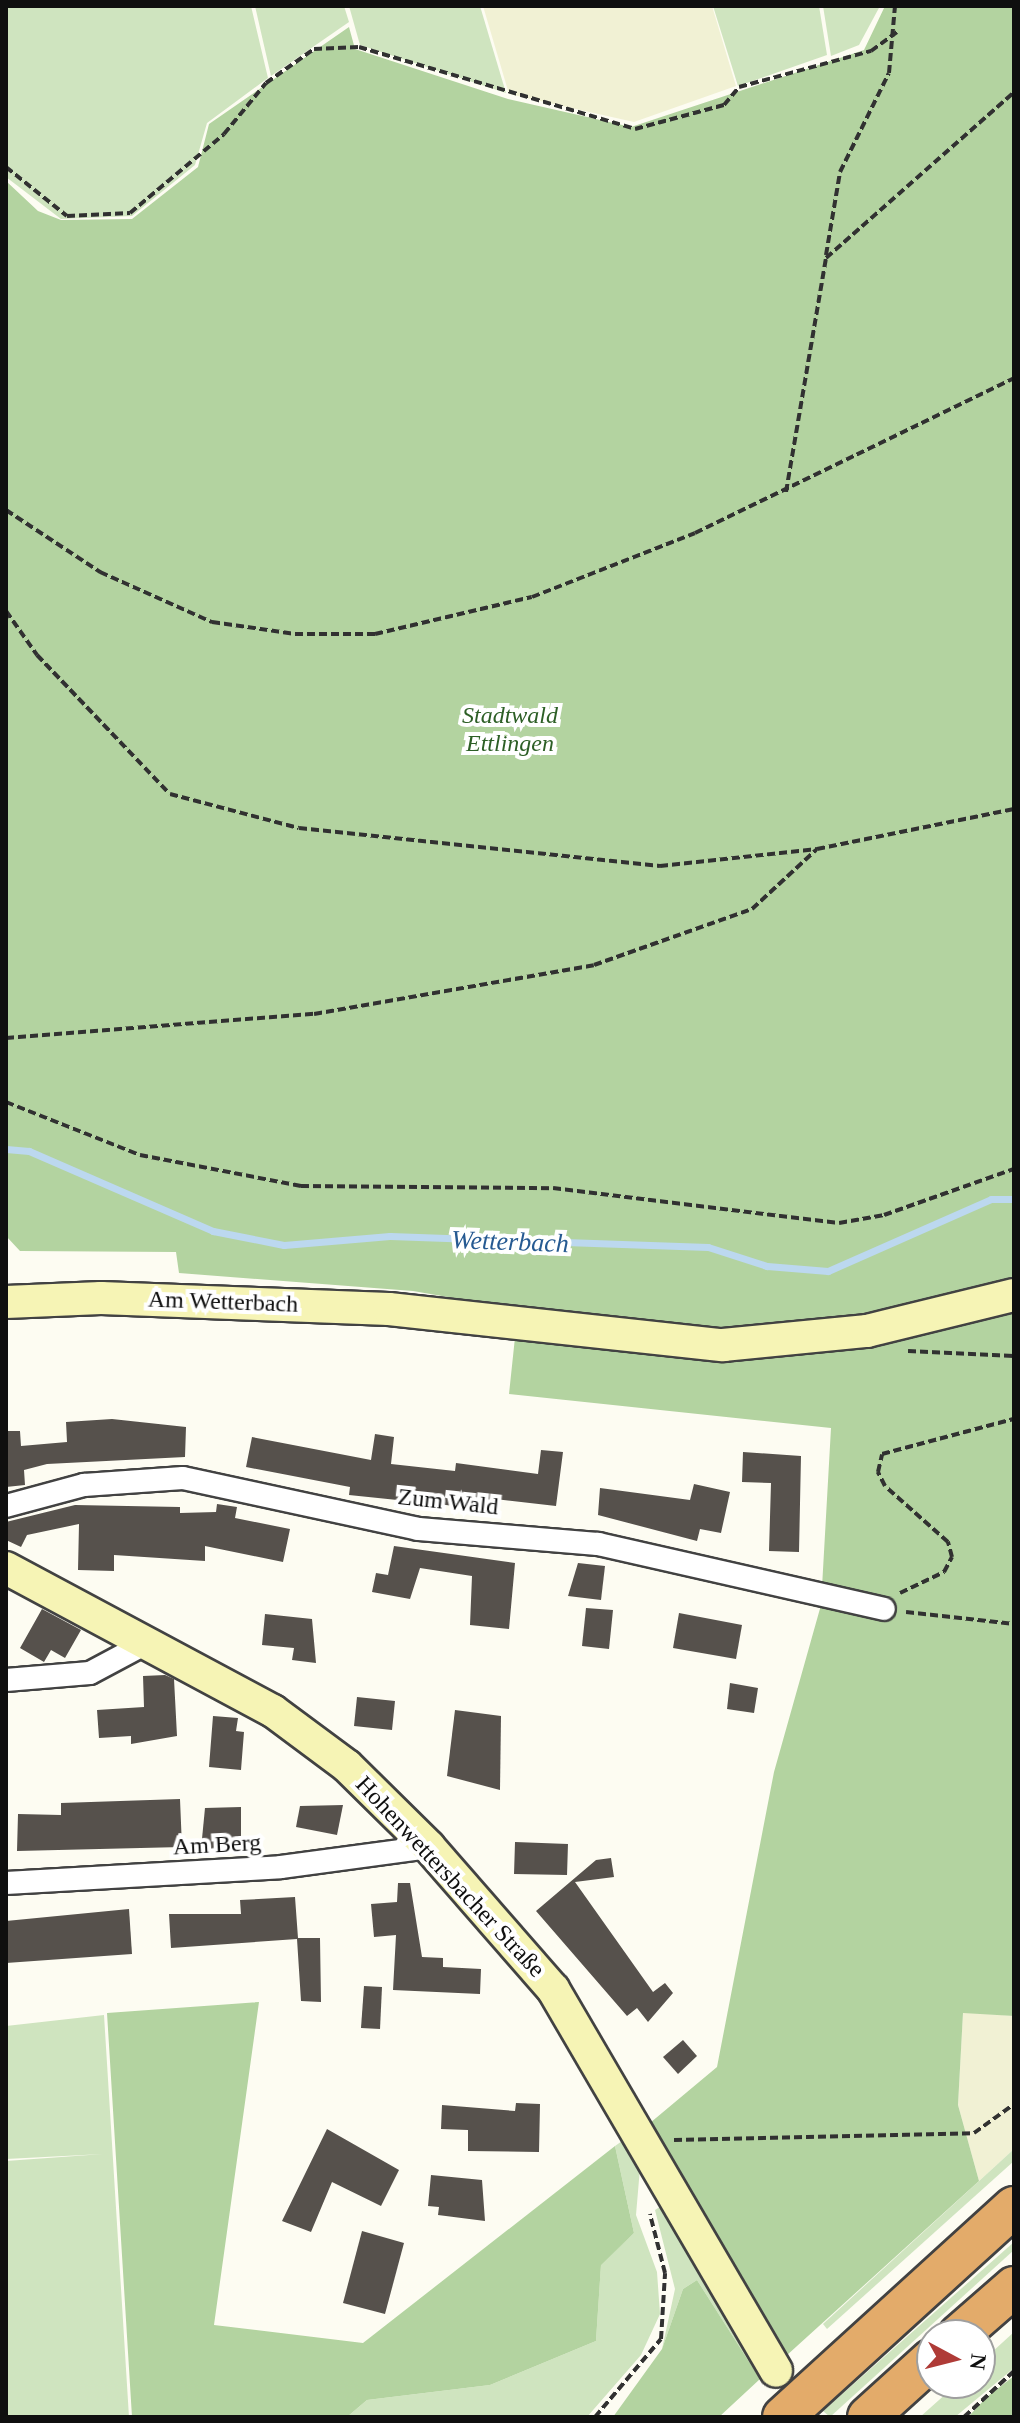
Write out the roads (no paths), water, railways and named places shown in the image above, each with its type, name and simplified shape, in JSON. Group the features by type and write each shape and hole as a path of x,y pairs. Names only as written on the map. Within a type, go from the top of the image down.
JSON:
{"highway":[{"path":"783,2417 1014,2207"},
{"path":"977,2319 1014,2287"},
{"path":"868,2417 916,2374"}],"street":[{"name":"Am Wetterbach","path":"6,1302 148,1299 440,1313 692,1344 867,1331 1014,1295"},
{"name":"Zum Wald","path":"6,1506 84,1485 183,1478 418,1529 598,1544 884,1609"},
{"name":"Hohenwettersbacher Straße","path":"6,1568 150,1641 313,1739 429,1847 553,1989 776,2371"},
{"path":"6,1680 90,1673 150,1641"},
{"name":"Am Berg","path":"6,1883 295,1866 429,1847"}],"waterway":[{"name":"Wetterbach","path":"6,1149 29,1151 213,1231 284,1245 390,1236 708,1247 767,1266 828,1271 991,1199 1014,1199"}],"park label":[{"name":"Stadtwald Ettlingen","path":"510,730"}]}
